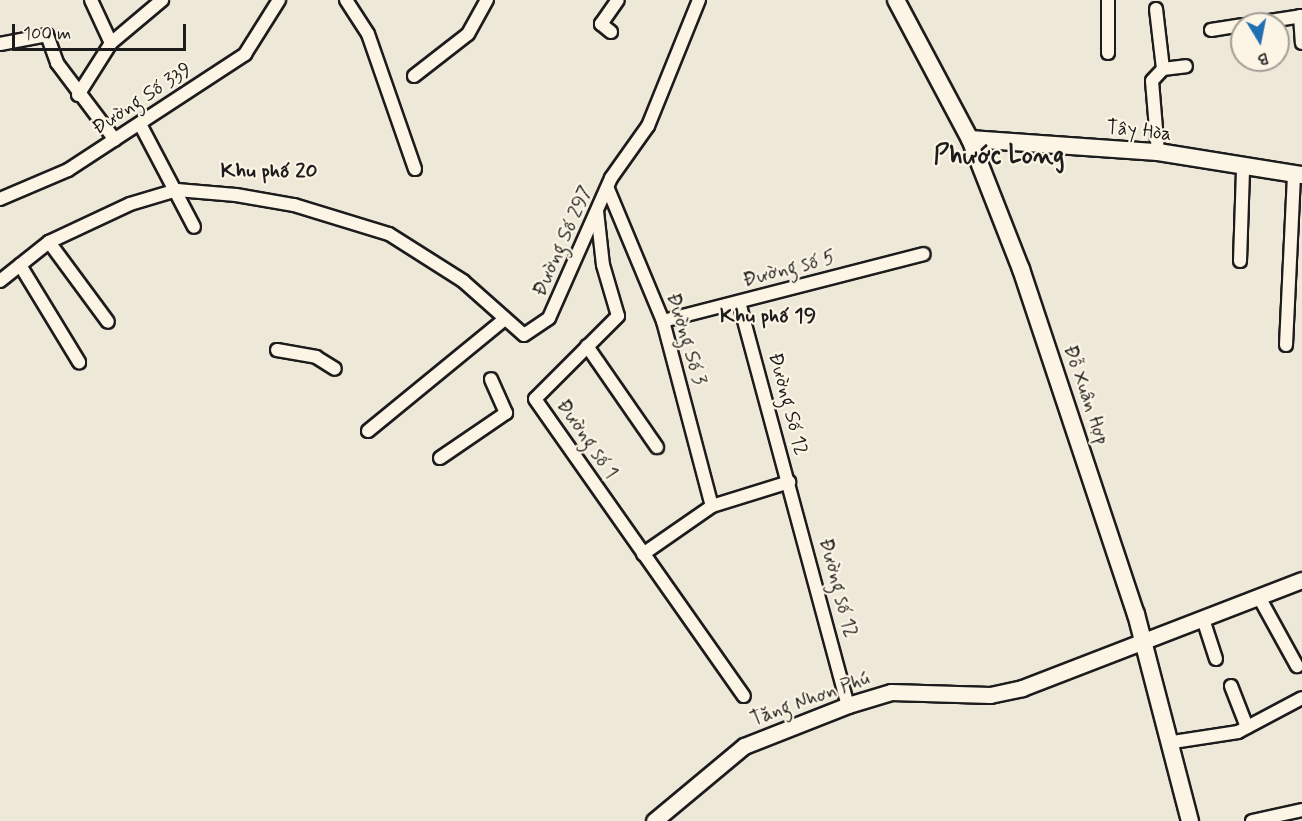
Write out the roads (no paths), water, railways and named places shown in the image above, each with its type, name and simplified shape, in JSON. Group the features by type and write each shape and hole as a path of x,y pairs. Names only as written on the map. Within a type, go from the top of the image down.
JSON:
{"main road":[{"name":"Đỗ Xuân Hợp","path":"896,0 970,139 1021,269 1144,642 1173,742 1190,821"},
{"name":"Tây Hòa","path":"970,139 1158,152 1243,169 1298,175"}],"street":[{"path":"91,0 111,43"},
{"path":"78,94 111,43 162,0"},
{"name":"Đường Số 339","path":"0,199 68,170 245,54 279,0"},
{"path":"346,0 368,34 415,169"},
{"path":"414,76 468,34 488,0"},
{"name":"Đường Số 297","path":"177,190 294,205 389,234 463,281 524,335 549,318 597,210 648,126 699,0"},
{"path":"1108,0 1108,53"},
{"path":"611,32 601,24 615,5"},
{"path":"1156,9 1162,69"},
{"path":"1301,16 1302,42"},
{"path":"1211,30 1230,27"},
{"path":"0,44 47,35 78,94 114,140"},
{"path":"1158,152 1152,81 1162,69 1185,66"},
{"path":"140,124 177,190 194,227"},
{"path":"1240,261 1243,169"},
{"path":"1286,345 1298,175"},
{"name":"Đường Số 3","path":"608,189 663,321 712,506"},
{"path":"0,281 50,242 130,204 177,190"},
{"name":"Đường số 1","path":"597,210 603,265 618,316 535,399 744,696"},
{"path":"50,242 108,322"},
{"name":"Đường số 5","path":"663,321 924,254"},
{"path":"20,265 79,362"},
{"name":"Đường Số 12","path":"739,302 789,482"},
{"path":"368,431 505,319"},
{"path":"587,346 657,447"},
{"path":"277,350 316,357 335,369"},
{"path":"440,458 506,413 491,379"},
{"path":"643,554 712,506 789,482"},
{"name":"Đường số 12","path":"789,482 848,705"},
{"name":"Tăng Nhơn Phú","path":"654,821 744,746 848,705 891,692 990,695 1144,642 1302,580"},
{"path":"1259,597 1297,666"},
{"path":"1203,619 1216,659"},
{"path":"1231,686 1247,727"},
{"path":"1173,742 1247,727 1302,698"},
{"path":"1252,821 1302,810"}],"district":[{"name":"Phước Long","path":"999,157"},
{"name":"Khu phố 20","path":"269,171"},
{"name":"Khu phố 19","path":"768,316"}]}
